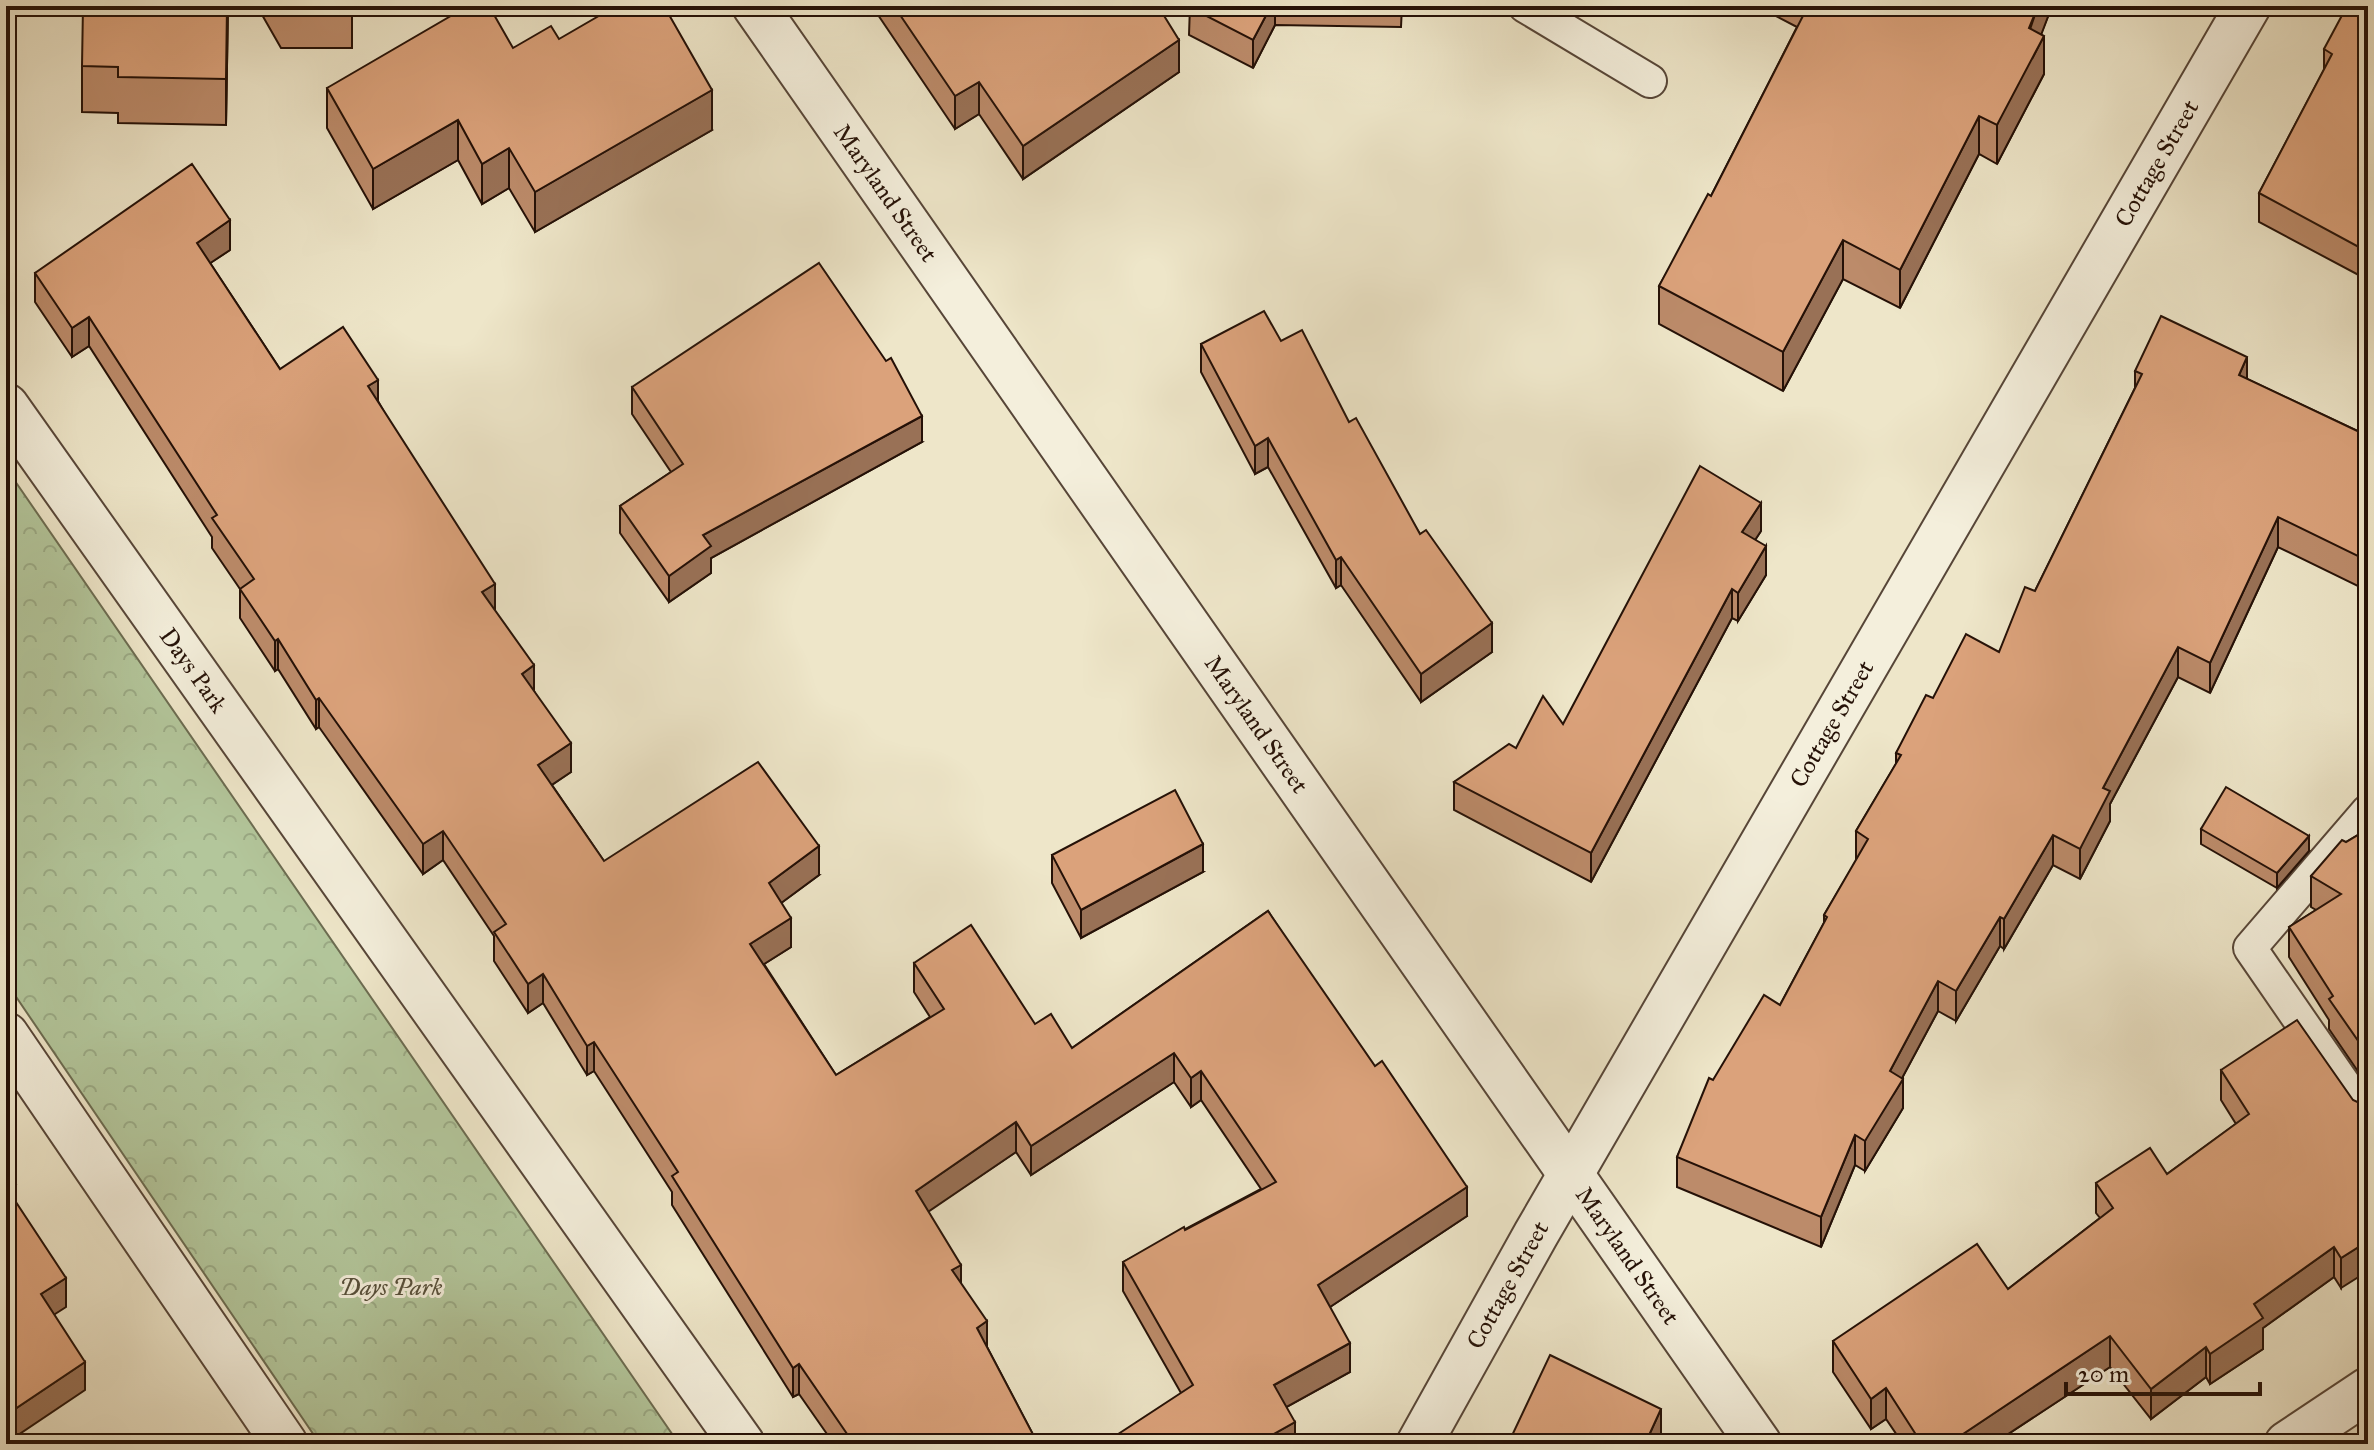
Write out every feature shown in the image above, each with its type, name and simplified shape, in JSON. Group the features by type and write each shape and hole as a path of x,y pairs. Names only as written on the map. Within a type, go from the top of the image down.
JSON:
{"street":[{"name":"Maryland Street","path":"755,6 1759,1444"},
{"name":"Cottage Street","path":"1419,1444 2248,6"},
{"name":"Days Park","path":"6,406 742,1444"},
{"path":"6,1035 285,1444"},
{"path":"2287,1444 2368,1390"}],"lane":[{"path":"1525,6 1650,81"},
{"path":"2368,811 2250,948 2368,1119"}],"green space":[{"name":"Days Park","path":"6,468 679,1444 320,1444 6,982"}],"building":[{"path":"83,6 227,6 226,79 118,77 118,67 82,66"},
{"path":"468,6 489,6 513,48 551,26 559,39 616,6 664,6 712,90 535,192 509,148 482,164 458,120 373,169 327,88"},
{"path":"894,6 1158,6 1179,40 1023,146 979,82 955,96"},
{"path":"1190,6 1271,6 1253,40"},
{"path":"1808,6 2038,6 2029,28 2044,36 1997,125 1979,116 1900,270 1843,240 1783,352 1659,286 1708,194 1711,196"},
{"path":"2347,6 2368,6 2368,252 2259,193 2332,54 2324,49"},
{"path":"192,164 230,220 197,243 280,369 343,327 378,380 368,386 495,584 482,592 534,665 522,674 571,743 538,765 604,861 758,762 819,846 769,883 791,918 750,944 836,1075 944,1009 914,963 971,925 1035,1024 1051,1014 1072,1048 1268,911 1375,1066 1382,1061 1467,1187 1318,1285 1350,1343 1274,1385 1295,1422 1256,1444 1103,1444 1193,1385 1123,1262 1184,1227 1185,1230 1276,1182 1201,1071 1191,1078 1174,1053 1031,1146 1016,1122 916,1191 961,1265 952,1270 987,1321 977,1328 1038,1444 854,1444 799,1364 793,1368 672,1176 678,1172 594,1042 587,1046 543,974 528,984 494,932 506,924 443,831 423,844 319,698 316,700 278,639 275,641 240,589 254,579 212,518 217,515 89,317 72,328 35,273"},
{"path":"819,263 886,361 891,358 922,416 703,535 711,546 669,576 620,506 683,464 632,387"},
{"path":"1264,311 1281,341 1302,330 1349,422 1356,418 1420,534 1426,530 1492,623 1421,674 1341,557 1336,560 1268,438 1255,446 1201,344"},
{"path":"2161,316 2247,357 2239,375 2368,436 2368,561 2278,517 2210,663 2178,647 2103,788 2110,791 2080,849 2053,835 2004,919 2000,917 1956,991 1938,981 1890,1071 1903,1079 1865,1141 1855,1135 1821,1217 1677,1157 1709,1078 1713,1080 1764,995 1780,1005 1827,917 1824,915 1868,839 1856,831 1901,755 1896,753 1926,695 1933,698 1966,634 1999,652 2025,587 2035,591 2142,374 2135,371"},
{"path":"1700,466 1761,503 1742,532 1766,546 1738,593 1732,589 1591,853 1454,782 1509,744 1516,748 1543,696 1563,724"},
{"path":"2226,787 2309,836 2277,873 2201,829"},
{"path":"1175,790 1203,844 1081,910 1052,855"},
{"path":"2368,829 2368,1055 2329,999 2333,996 2289,927 2341,894 2311,876 2342,840 2346,842"},
{"path":"2297,1020 2353,1100 2368,1107 2368,1241 2341,1258 2334,1247 2254,1304 2263,1318 2210,1354 2206,1347 2151,1389 2110,1336 1948,1444 1922,1444 1886,1388 1871,1399 1833,1341 1977,1244 2008,1289 2113,1208 2096,1183 2150,1148 2167,1174 2249,1114 2221,1070"},
{"path":"6,1168 16,1184 8,1190 66,1278 41,1294 85,1362 6,1415"},
{"path":"1550,1355 1661,1409 1645,1444 1508,1444"}]}
